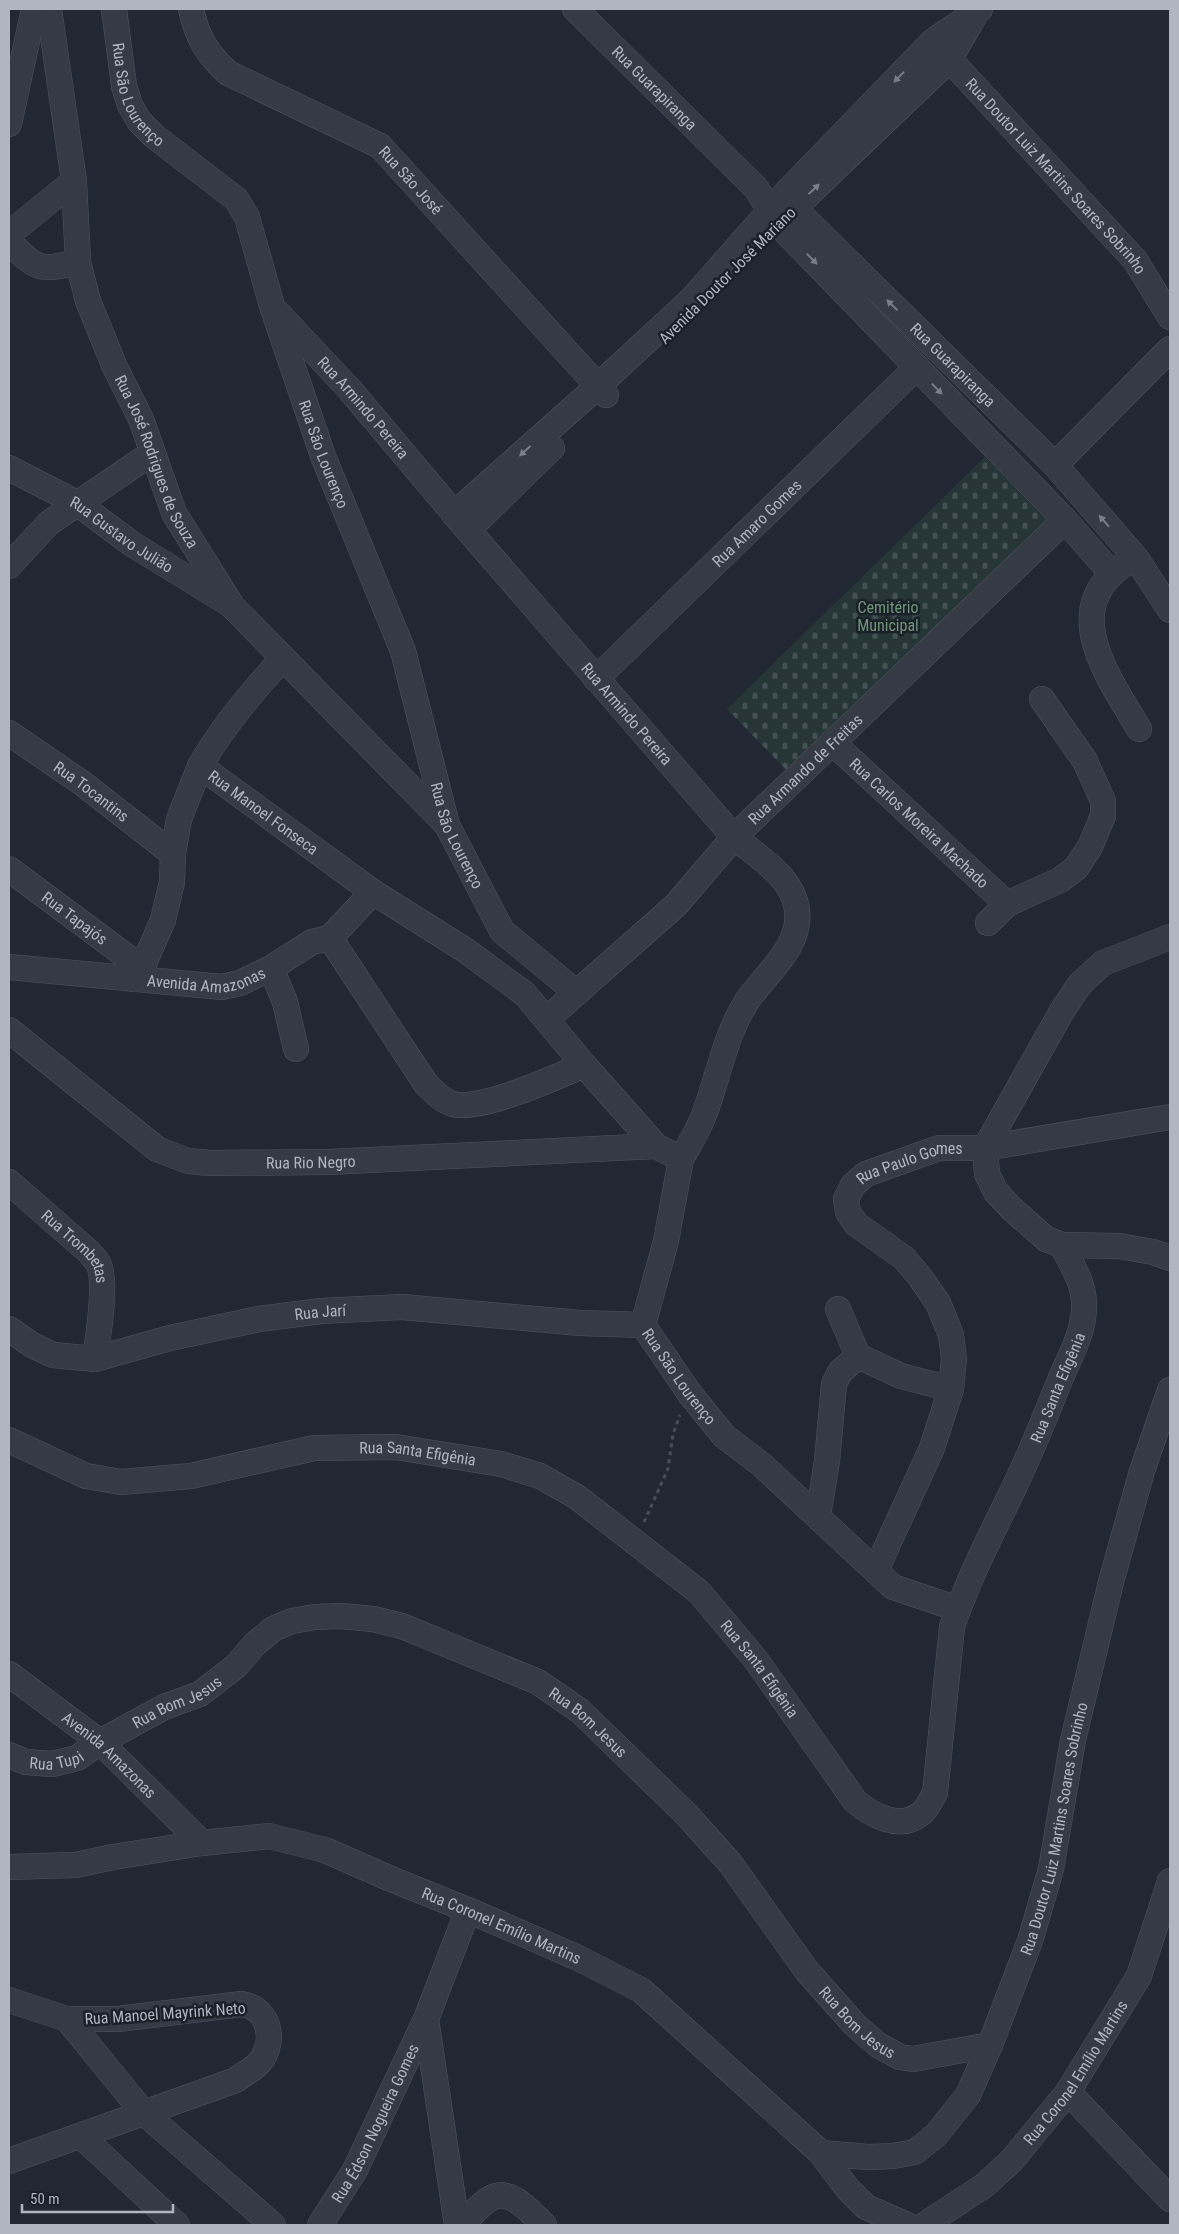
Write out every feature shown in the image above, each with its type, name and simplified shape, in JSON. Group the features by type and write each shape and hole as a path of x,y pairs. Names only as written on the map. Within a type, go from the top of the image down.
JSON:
{"street":[{"path":"9,124 34,9"},
{"name":"Rua José Rodrigues de Souza","path":"49,9 74,181 78,262 88,301 114,365 141,419 174,513 232,606 447,825"},
{"name":"Rua São Lourenço","path":"114,9 120,65 130,105 139,121 154,136 236,198 247,217 272,306 323,456 403,651 447,825 502,931"},
{"name":"Rua São José","path":"191,9 197,32 210,56 228,73 380,146 602,390"},
{"name":"Rua Guarapiranga","path":"575,9 780,211 1055,465 1136,558 1170,610"},
{"name":"Avenida Doutor José Mariano","path":"780,211 949,60 978,10"},
{"name":"Avenida Doutor José Mariano","path":"461,522 602,390 780,211 933,41 978,10"},
{"name":"Rua Doutor Luiz Martins Soares Sobrinho","path":"933,41 1135,260 1170,317"},
{"path":"9,234 74,181"},
{"name":"Rua Guarapiranga","path":"780,211 916,368 1065,520 1112,573"},
{"path":"9,242 31,263 39,267 48,269 78,262"},
{"name":"Rua Armindo Pereira","path":"272,306 350,390 461,522 734,837 780,875 790,889 796,906 797,924 795,936 747,1002 730,1036 703,1118 681,1159"},
{"path":"1055,465 1170,349"},
{"name":"Rua Amaro Gomes","path":"596,679 916,368"},
{"path":"9,566 49,523 152,453"},
{"name":"Rua Gustavo Julião","path":"9,468 77,503 132,544 195,585 232,606"},
{"name":"Rua Armando de Freitas","path":"547,1019 676,906 734,837 1065,520"},
{"path":"1136,558 1112,573 1092,603 1090,618 1092,632 1108,676 1139,729"},
{"path":"200,766 219,734 240,706 283,658"},
{"path":"988,923 1007,904 1060,880 1076,868 1090,847 1103,816 1102,801 1084,762 1042,699"},
{"name":"Rua Tocantins","path":"9,733 82,783 172,854"},
{"name":"Rua Carlos Moreira Machado","path":"832,742 1007,904"},
{"name":"Rua Manoel Fonseca","path":"138,973 163,920 172,882 172,854 179,819 200,766 373,892 465,950 525,994 547,1019"},
{"name":"Rua Tapajós","path":"9,869 138,973"},
{"path":"373,892 330,938 426,1084 446,1101 458,1105 491,1100 584,1065"},
{"path":"465,950 502,931 577,993"},
{"path":"1170,937 1103,963 1080,984 1062,1011 986,1148 987,1174 996,1192 1046,1239 1062,1245 1119,1246 1153,1252 1170,1258"},
{"name":"Avenida Amazonas","path":"9,967 138,973 222,987 240,983 272,968 302,947 312,942 330,938"},
{"path":"272,968 285,1002 296,1049"},
{"path":"547,1019 584,1065 656,1146 681,1159"},
{"name":"Rua Rio Negro","path":"9,1030 157,1149 188,1160 210,1163 330,1162 656,1146"},
{"name":"Rua Paulo Gomes","path":"876,1570 932,1448 951,1389 954,1360 951,1335 938,1303 920,1277 904,1258 856,1224 848,1212 846,1198 853,1185 866,1174 939,1148 986,1148 1170,1117"},
{"name":"Rua São Lourenço","path":"681,1159 666,1241 643,1325 690,1394 724,1436 762,1465 893,1588 958,1610"},
{"name":"Rua Trombetas","path":"9,1182 89,1252 99,1264 102,1278 102,1298 95,1359"},
{"name":"Rua Santa Efigênia","path":"9,1440 86,1476 121,1482 191,1476 314,1448 396,1447 501,1464 540,1476 577,1496 699,1592 756,1660 855,1801 867,1812 890,1820 907,1821 919,1815 927,1807 935,1793 952,1627 958,1610 984,1546 1009,1498 1048,1412 1082,1327 1084,1304 1081,1282 1062,1245"},
{"name":"Rua Jarí","path":"9,1328 32,1345 53,1355 95,1359 170,1338 259,1319 330,1311 402,1307 580,1324 643,1325"},
{"path":"838,1309 858,1356 901,1376 951,1389"},
{"path":"818,1516 827,1461 834,1384 840,1372 858,1356"},
{"name":"Rua Doutor Luiz Martins Soares Sobrinho","path":"821,2153 868,2157 915,2152 936,2135 968,2095 990,2045 1030,1941 1048,1878 1073,1740 1111,1582 1142,1471 1170,1390"},
{"name":"Rua Bom Jesus","path":"100,1742 164,1707 200,1694 236,1666 255,1644 273,1629 292,1621 315,1617 341,1616 373,1619 402,1626 538,1682 580,1711 686,1815 730,1863 807,1971 855,2025 878,2045 900,2058 913,2060 990,2045"},
{"name":"Avenida Amazonas","path":"9,1674 100,1742 202,1843"},
{"name":"Rua Tupi","path":"9,1755 26,1762 52,1764 77,1758 100,1742"},
{"name":"Rua Coronel Emílio Martins","path":"9,1867 76,1865 113,1856 202,1843 269,1836 325,1850 576,1957 641,1990 821,2153 847,2188 866,2207 907,2225"},
{"name":"Rua Coronel Emílio Martins","path":"924,2225 985,2185 999,2173 1068,2092 1138,1976 1170,1880"},
{"name":"Rua Édson Nogueira Gomes","path":"320,2225 355,2170 426,2019 468,1910"},
{"name":"Rua Manoel Mayrink Neto","path":"9,2000 67,2018 118,2019 242,2004 252,2006 261,2013 270,2036 267,2050 257,2065 236,2080 9,2161"},
{"path":"67,2018 143,2112 273,2225"},
{"name":"Rua Édson Nogueira Gomes","path":"426,2019 457,2225"},
{"path":"1068,2092 1170,2199"},
{"path":"81,2136 177,2225"},
{"path":"9,2142 37,2150"},
{"path":"461,2225 492,2197 506,2196 516,2199 544,2225"}],"path":[{"path":"635,1541 668,1469 675,1428 690,1394"}],"green space":[{"name":"Cemitério Municipal","path":"985,457 1050,524 792,776 727,709"}]}
